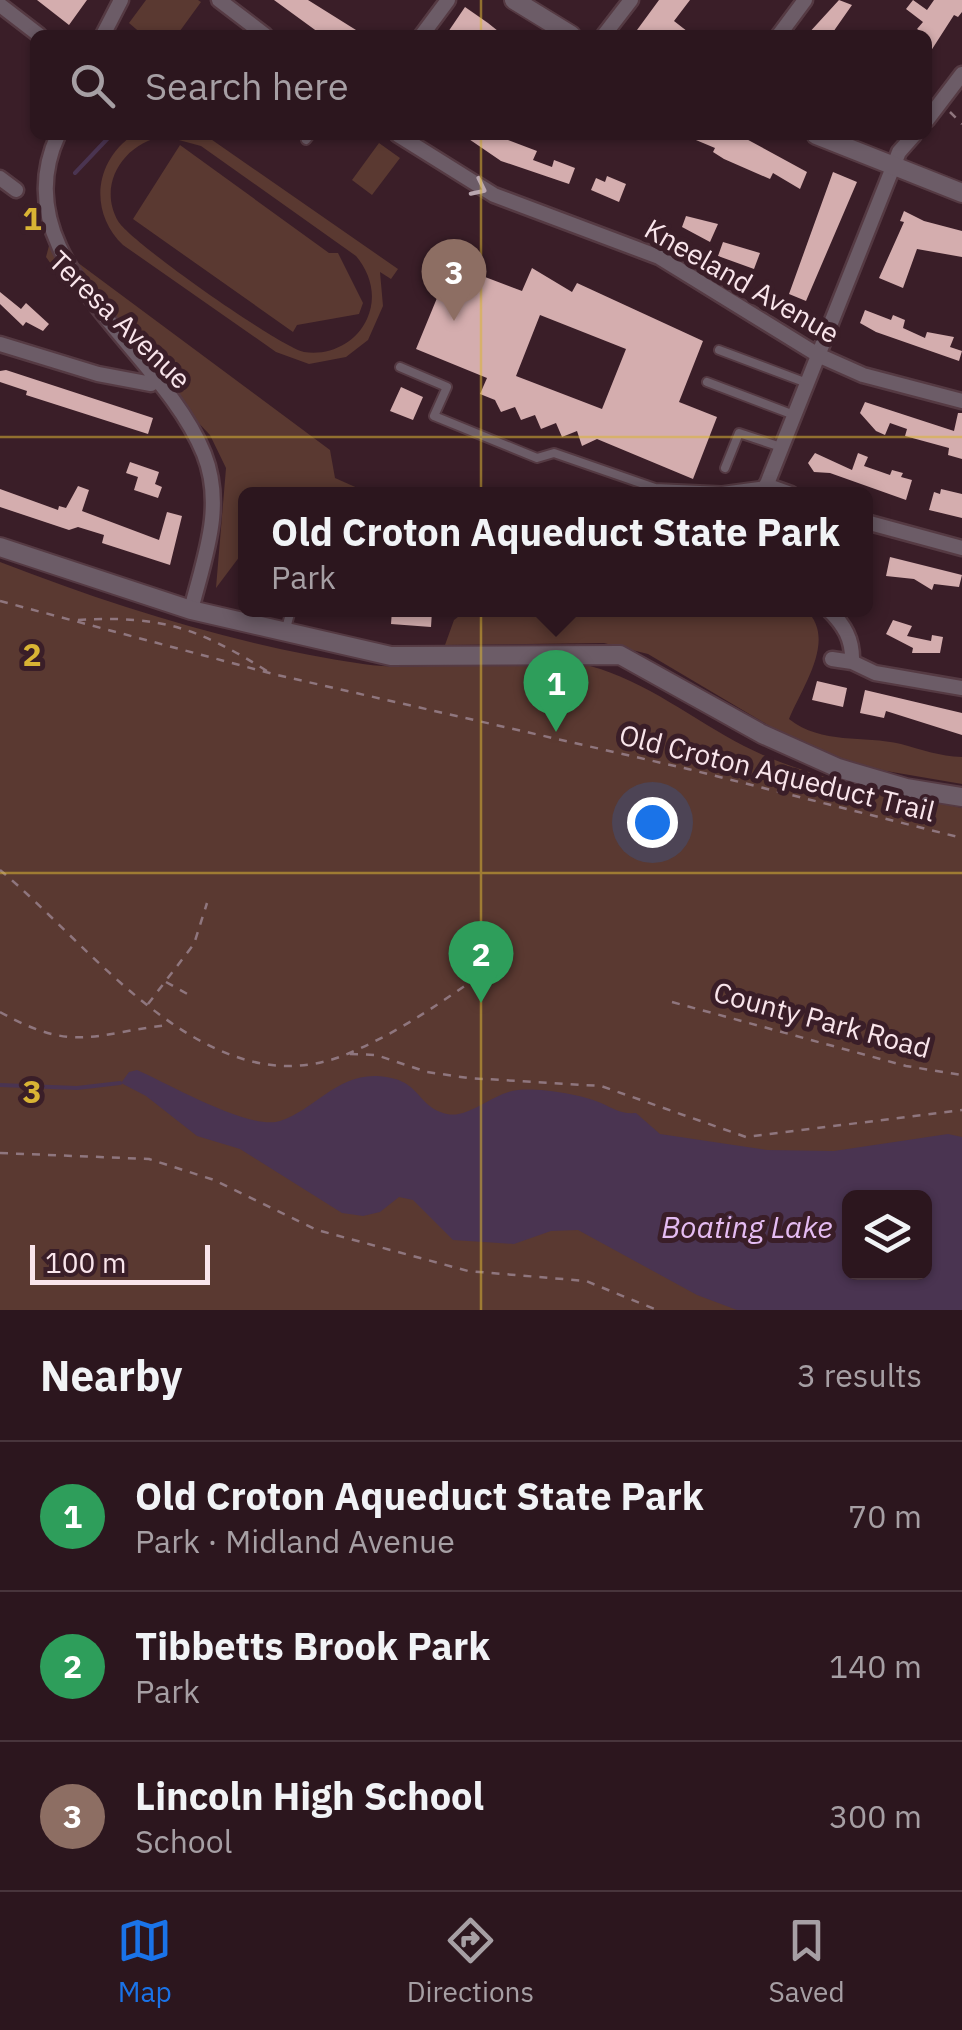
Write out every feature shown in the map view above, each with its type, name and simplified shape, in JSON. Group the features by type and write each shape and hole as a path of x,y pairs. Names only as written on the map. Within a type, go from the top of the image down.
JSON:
{"street":[{"path":"106,30 121,0"},
{"path":"219,0 258,30"},
{"path":"426,30 448,0"},
{"path":"514,0 564,30"},
{"path":"608,30 631,0"},
{"path":"782,30 805,0"},
{"path":"0,6 32,30"},
{"path":"932,113 962,74"},
{"path":"34,158 53,140"},
{"name":"Kneeland Avenue","path":"406,140 494,195 660,257 818,355 878,380 962,401"},
{"path":"829,140 962,194"},
{"path":"765,487 894,166 911,140"},
{"path":"0,178 17,191"},
{"name":"Teresa Avenue","path":"95,332 152,384 189,425 213,486 216,510 192,610"},
{"path":"0,344 98,374 152,384"},
{"path":"873,524 962,548"},
{"path":"0,547 192,610 390,656 620,655 762,734 838,768 906,788 962,796"},
{"path":"836,617 853,646 852,662"},
{"path":"832,659 852,662 875,673 962,688"}],"lane":[{"path":"719,350 807,383"},
{"path":"400,367 447,387 434,416 537,458 554,453 652,487"},
{"path":"707,382 794,415"},
{"path":"725,468 739,432 781,447"},
{"path":"285,632 289,617"}],"path":[{"path":"943,99 954,120 962,124"},
{"name":"Old Croton Aqueduct Trail","path":"0,601 273,674 688,769 962,838"},
{"path":"74,620 167,621 236,651 273,674"},
{"path":"0,870 171,1025 205,1047 278,1066 302,1066 350,1054 434,1010 496,964"},
{"path":"148,1005 194,944 207,904"},
{"path":"165,981 190,996"},
{"name":"County Park Road","path":"672,1002 906,1066 962,1075"},
{"path":"0,1012 61,1039 77,1040 171,1025"},
{"path":"350,1054 376,1055 426,1072 468,1078 601,1086 746,1137 962,1110"},
{"path":"0,1153 149,1159 214,1180 317,1230 468,1271 586,1281 657,1310"}],"shaded area":[{"path":"146,0 201,2 181,30 137,30 129,23"},
{"path":"127,140 150,140 126,156 118,167 111,193 118,221 176,270 238,314 304,352 332,350 349,341 362,327 372,302 365,270 356,256 201,146 179,140 212,140 398,269 391,279 380,272 383,306 368,340 346,357 309,364 276,352 123,245 112,232 101,203 104,173 110,159"},
{"path":"379,143 400,158 372,195 352,180"},
{"path":"180,145 329,253 338,253 363,303 359,314 297,325 293,332 133,219"},
{"path":"50,242 330,450 335,478 355,487 238,487 238,559 216,588 226,468 210,435 64,282 46,257"},
{"path":"0,562 179,623 317,656 390,667 508,660 564,661 590,666 650,691 725,736 796,768 962,808 962,1310 0,1310"},
{"path":"811,617 818,648 789,719 815,733 887,741 962,757 962,784 857,766 778,731 648,654 604,643 445,645 454,620"}],"water":[{"name":"Boating Lake","path":"137,1070 229,1113 266,1122 292,1116 349,1081 376,1076 402,1082 436,1110 447,1114 464,1113 509,1092 549,1091 636,1113 660,1134 767,1150 834,1151 948,1134 962,1137 962,1310 737,1310 697,1295 578,1230 551,1231 514,1244 453,1240 413,1200 399,1197 380,1212 363,1216 342,1213 240,1149 197,1136 146,1096 121,1083 129,1072"}],"building":[{"path":"37,0 87,0 69,25"},
{"path":"274,0 308,0 356,30 315,30"},
{"path":"659,0 690,0 674,21 686,30 637,30"},
{"path":"839,0 852,5 834,30 812,30"},
{"path":"913,0 927,10 934,0 962,0 962,12 958,17 954,15 932,49 932,30 917,29 923,22 906,9"},
{"path":"465,7 497,30 449,30"},
{"path":"470,140 508,140 537,151 533,160 552,167 554,160 575,168 569,184 501,161"},
{"path":"696,140 748,140 807,172 800,189 773,173 770,179 724,159 713,152 715,148"},
{"path":"833,172 857,182 806,301 789,294"},
{"path":"607,176 626,184 619,202 591,190 596,178 605,182"},
{"path":"904,211 962,231 962,257 917,249 903,288 879,278 904,222 900,221"},
{"path":"686,216 718,224 710,242 682,227"},
{"path":"723,242 760,253 754,269 718,256"},
{"path":"451,264 522,291 532,268 572,292 577,283 703,341 679,402 717,417 693,479 597,439 582,446 577,431 562,437 556,423 541,429 535,415 521,420 515,407 501,412 495,400 480,394 487,378 416,349","holes":["540,315 626,349 602,409 516,376"]},
{"path":"0,292 21,309 26,303 49,324 43,331 26,322 23,326 0,304"},
{"path":"865,310 891,320 893,315 905,320 903,328 925,338 927,332 954,337 950,347 962,351 959,361 876,332 860,323"},
{"path":"0,371 153,418 148,434 26,395 27,391 0,382"},
{"path":"401,387 423,397 413,420 390,411"},
{"path":"865,402 954,431 958,413 962,413 962,459 948,455 949,448 905,436 907,429 890,423 885,435 876,431 860,413"},
{"path":"815,453 852,470 858,453 868,457 864,466 890,475 892,470 903,473 901,477 912,480 906,500 830,473 814,472 808,463"},
{"path":"130,462 159,472 155,484 162,487 158,498 134,490 138,477 126,473"},
{"path":"78,486 89,490 82,511 159,540 167,512 182,516 170,565 102,543 104,535 78,527 69,530 0,507 0,489 58,510 59,506 66,508"},
{"path":"941,489 962,494 962,518 929,510 934,492 940,494"},
{"path":"890,557 962,575 959,587 934,584 932,590 914,579 886,576"},
{"path":"392,617 432,617 431,627 391,624"},
{"path":"893,620 912,626 907,636 931,641 932,635 943,637 940,653 912,653 913,648 886,634"},
{"path":"817,681 847,688 843,707 812,700"},
{"path":"865,690 962,713 962,735 886,711 884,718 860,713"}],"waterway":[{"path":"75,173 106,140"},
{"path":"0,1085 77,1088 120,1083"}],"place":[{"name":"Lincoln High School","path":"454,321"},
{"name":"Old Croton Aqueduct State Park","path":"556,732"},
{"name":"Tibbetts Brook Park","path":"481,1003"}]}
